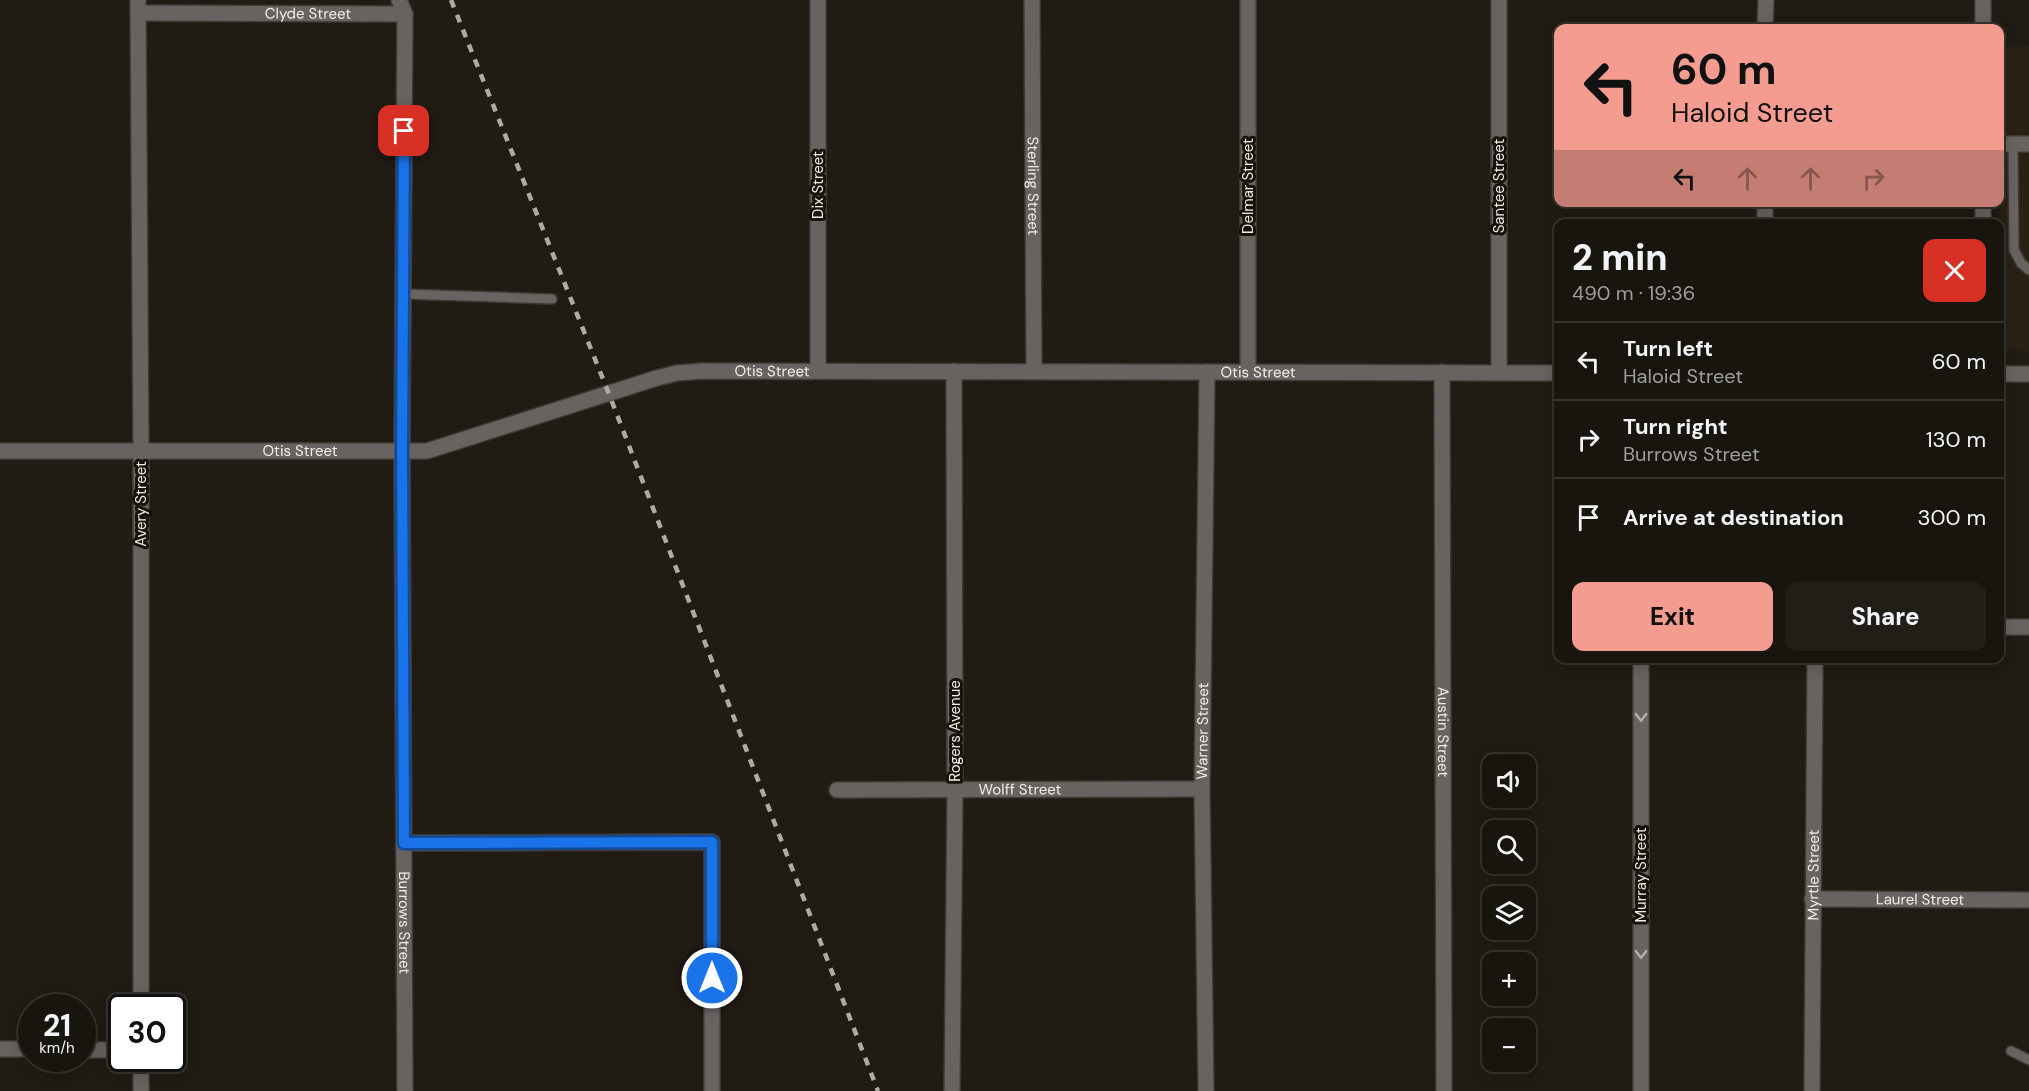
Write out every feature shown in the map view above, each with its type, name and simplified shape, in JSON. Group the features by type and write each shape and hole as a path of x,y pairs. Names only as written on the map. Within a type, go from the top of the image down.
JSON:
{"street":[{"name":"Dix Street","path":"818,0 818,371"},
{"name":"Sterling Street","path":"1032,0 1034,371"},
{"name":"Delmar Street","path":"1248,0 1248,372"},
{"name":"Santee Street","path":"1499,0 1499,372"},
{"path":"1766,0 1766,24"},
{"path":"1983,0 1983,24"},
{"name":"Clyde Street","path":"138,7 402,7"},
{"name":"Avery Street","path":"138,7 141,994"},
{"name":"Burrows Street","path":"402,7 405,1091"},
{"path":"2006,144 2029,144"},
{"name":"Otis Street","path":"0,451 427,451 677,373 702,371 1554,373"},
{"name":"Rogers Avenue","path":"952,1091 955,791 954,371"},
{"name":"Warner Street","path":"1206,1091 1203,789 1207,372"},
{"name":"Austin Street","path":"1442,372 1444,1091"},
{"path":"2004,374 2029,374"},
{"path":"2004,627 2029,627"},
{"name":"Murray Street","path":"1641,663 1641,1091"},
{"name":"Myrtle Street","path":"1812,1091 1815,663"},
{"name":"Wolff Street","path":"837,790 1203,789"},
{"path":"404,843 712,842 712,1091"},
{"name":"Laurel Street","path":"1812,899 2029,900"},
{"path":"0,1049 18,1049"},
{"path":"141,1072 141,1091"}],"lane":[{"path":"2006,144 2014,250 2021,263 2029,270"},
{"path":"403,294 552,299"},
{"path":"2011,1052 2029,1060"}],"shaded area":[{"path":"2029,46 2029,351 2004,351 2004,219 2000,219 2000,207 2004,207 2004,47"}],"railway":[{"path":"451,0 609,394 878,1091"}],"route":[{"path":"404,131 402,451 404,843 712,842 712,978"}]}
